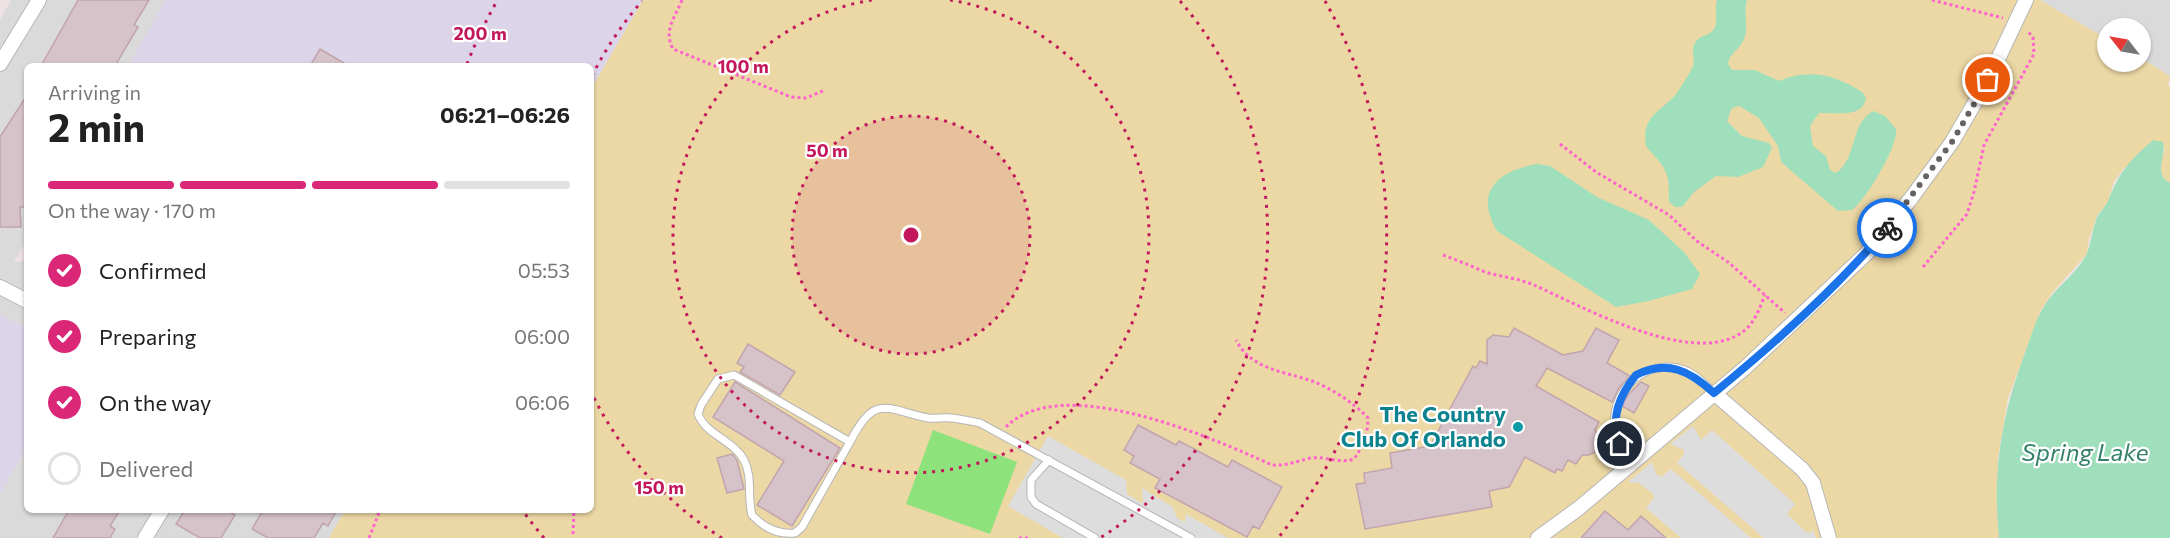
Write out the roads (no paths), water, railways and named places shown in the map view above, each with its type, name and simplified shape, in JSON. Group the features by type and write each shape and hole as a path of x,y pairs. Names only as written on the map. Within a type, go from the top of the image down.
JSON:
{"street":[{"path":"0,64 39,0"},
{"path":"1538,538 1634,463 1795,323 1867,253 1932,169 1988,80 2026,0"},
{"path":"0,287 24,299"},
{"path":"1714,393 1802,469 1813,483 1829,538"},
{"path":"145,538 160,513"}],"lane":[{"path":"1634,463 1620,444 1615,421 1624,393 1636,375 1658,368 1675,367 1697,377 1714,393"},
{"path":"850,442 735,375 718,380 701,405 698,414 705,425 738,451 745,461 750,478 752,515 765,526 780,533 795,533 802,527 850,442 861,421 873,411 894,407 930,419 949,417 980,423 1001,432 1191,538"},
{"path":"1048,460 1031,480 1031,497 1036,504 1095,538"}],"water":[{"path":"1717,0 1747,0 1745,34 1742,43 1732,54 1728,64 1732,70 1755,70 1779,81 1801,75 1822,75 1843,82 1863,93 1866,98 1860,109 1847,113 1819,113 1810,126 1813,146 1826,156 1830,170 1836,173 1843,166 1861,123 1874,111 1885,116 1896,129 1896,137 1880,172 1852,210 1838,211 1781,162 1778,146 1759,118 1739,106 1732,108 1727,121 1742,136 1769,143 1772,148 1763,167 1738,177 1716,176 1694,192 1682,207 1675,207 1669,202 1667,176 1646,146 1646,127 1654,115 1676,94 1688,75 1694,63 1693,50 1697,40 1715,27"},
{"name":"Spring Lake","path":"2153,140 2163,142 2161,170 2165,179 2170,183 2170,538 1999,538 1997,489 2001,442 2011,397 2035,324 2053,294 2086,255 2097,217 2107,204 2121,174"},
{"path":"1537,164 1550,166 1597,197 1649,220 1684,252 1700,274 1692,289 1616,307 1497,231 1490,217 1488,205 1493,186 1511,172"}],"place":[{"name":"The Country Club Of Orlando","path":"1518,427"}]}
